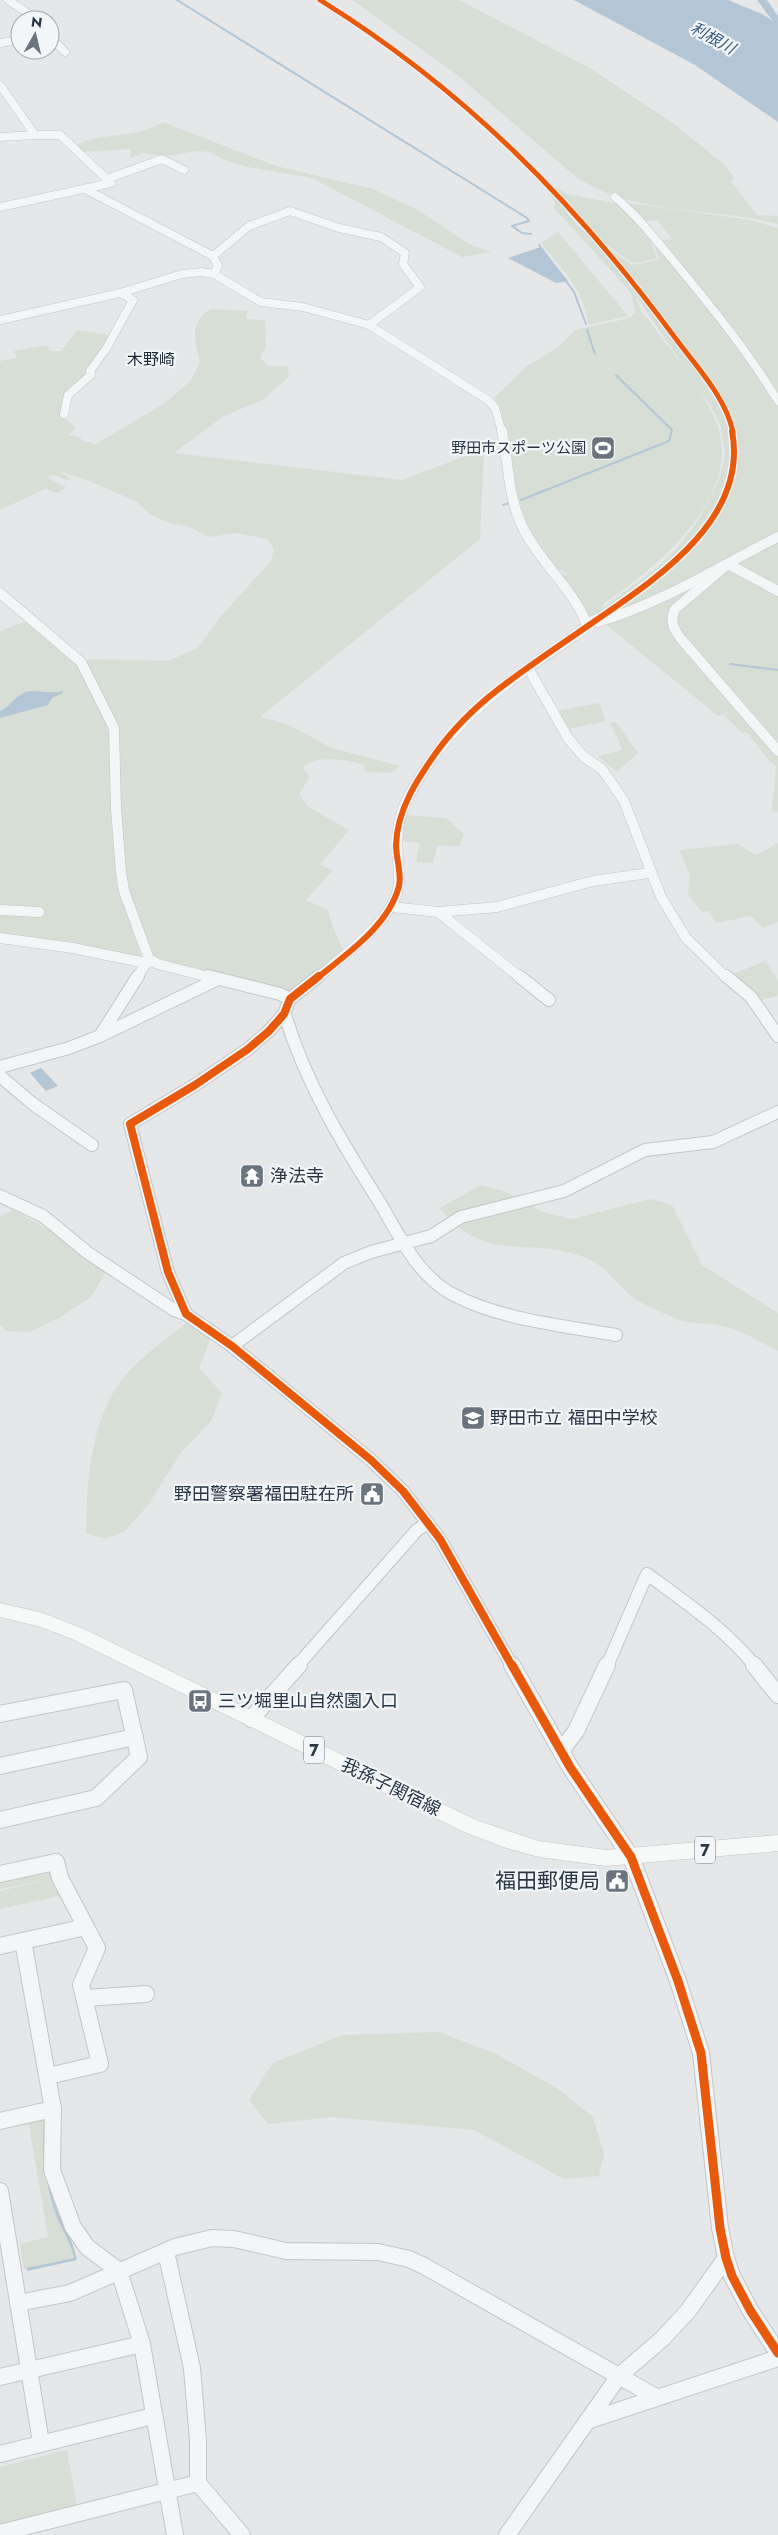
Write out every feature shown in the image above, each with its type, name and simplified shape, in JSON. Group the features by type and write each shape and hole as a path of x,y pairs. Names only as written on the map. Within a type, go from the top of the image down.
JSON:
{"main road":[{"name":"我孫子関宿線","path":"0,1610 43,1620 78,1634 470,1826 506,1840 570,1854 606,1858 778,1843"}],"street":[{"path":"8,0 23,10"},
{"path":"60,47 65,52"},
{"path":"0,85 35,135"},
{"path":"0,137 60,135 111,183 0,207"},
{"path":"107,179 162,159 184,170"},
{"path":"85,189 213,256 218,266 214,274"},
{"path":"615,197 639,221 710,306 760,371 778,401"},
{"path":"213,256 249,226 290,211 339,228 381,237 405,253 403,264 420,287 369,325"},
{"path":"0,320 120,293 190,272 214,274 262,302 303,308 369,325 488,400 495,408 514,499 525,531 591,623"},
{"path":"64,414 63,404 67,394 91,375 90,372 106,349 133,300 120,293"},
{"path":"591,623 631,611 678,590 778,537"},
{"path":"728,564 778,591"},
{"path":"728,564 679,605 673,613 671,621 673,629 778,751"},
{"path":"678,590 692,596"},
{"path":"0,593 81,662 114,728 116,809 121,872 124,891 149,962"},
{"path":"0,938 52,943 112,954 285,996 337,963 392,907 400,884 396,834 405,806 447,738 483,701 591,623 606,616"},
{"path":"528,668 568,738 584,757 602,769 624,802 661,897 686,938 714,967 751,997 778,1036"},
{"path":"392,907 438,912 497,907 593,881 650,872"},
{"path":"0,910 39,912"},
{"path":"438,912 549,1000"},
{"path":"100,1036 149,962"},
{"path":"0,1067 69,1048 100,1036 218,979"},
{"path":"186,1314 168,1272 130,1124 252,1048 285,1015 290,1007 285,996"},
{"path":"285,1015 292,1045 316,1097 404,1242 432,1279 450,1293 464,1300 507,1313 616,1334"},
{"path":"0,1076 33,1104 92,1145"},
{"path":"232,1346 321,1278 344,1264 371,1252 431,1236 461,1217 564,1192 645,1150 713,1142 778,1112"},
{"path":"0,1196 43,1216 88,1253 174,1310 186,1314 232,1346 371,1460 403,1491 428,1523 561,1752 631,1857 678,1981 701,2053 720,2228 726,2258 732,2276 750,2310 778,2353"},
{"path":"251,1719 417,1530 428,1523"},
{"path":"561,1752 576,1731 631,1615 646,1574 703,1616 741,1649 778,1695"},
{"path":"0,1714 124,1690 139,1758 96,1798 0,1820"},
{"path":"0,1766 135,1737"},
{"path":"0,1874 56,1862 60,1878 97,1948 81,1985 100,2064 48,2076"},
{"path":"0,1946 86,1927"},
{"path":"23,1941 53,2109 52,2170 73,2228 87,2248 119,2270 142,2344 175,2535"},
{"path":"85,1998 146,1994"},
{"path":"0,2121 53,2109"},
{"path":"0,2190 41,2443"},
{"path":"18,2304 70,2293 119,2270 192,2242 226,2237 288,2252 354,2249 398,2254 424,2266 656,2397"},
{"path":"166,2252 192,2368 198,2441 198,2483 242,2535"},
{"path":"506,2535 619,2376 662,2339 688,2311 726,2258"},
{"path":"0,2377 142,2344"},
{"path":"587,2421 778,2358"},
{"path":"0,2454 154,2416"},
{"path":"0,2532 198,2483"}],"shaded area":[{"path":"352,0 459,0 588,67 674,124 725,165 734,178 731,181 757,215 778,216 778,224 727,215 648,205 599,190 576,177 456,74"},
{"path":"163,122 276,166 373,189 418,210 469,244 491,252 462,257 312,178 248,167 224,160 209,152 196,151 166,156 143,153 130,158 131,149 81,152 70,149 88,140 145,130"},
{"name":"野田市スポーツ公園","path":"542,181 577,225 593,237 611,256 653,308 715,399 727,425 733,445 731,473 721,499 705,525 662,570 613,606 590,620 562,575 567,573 557,569 548,559 528,527 517,494 501,409 494,398 526,367 557,348 575,330 630,318 635,313 632,296 628,289 554,208 555,203","holes":["635,295 711,406 721,427 725,455 720,477 713,493 695,525 676,549 659,566 603,608 602,605 646,572 689,529 706,504 718,478 722,452 717,424 704,396 648,319 643,315"]},
{"path":"545,181 567,194 618,204 650,240 657,259 634,263 629,261 600,240"},
{"path":"629,203 750,220 778,228 778,393 716,308 659,241 672,239 657,220 643,222"},
{"path":"558,232 628,316 589,325 577,290 541,243"},
{"path":"653,242 714,313 778,404 778,535 700,577 601,620 664,576 697,543 709,528 728,494 737,458 734,432 720,401 671,327 605,246 632,265 660,260"},
{"path":"211,309 248,311 246,319 265,320 266,346 260,358 268,366 287,366 289,376 263,400 224,416 174,453 402,480 484,449 480,539 260,717 287,724 332,748 400,766 391,773 365,772 364,765 332,759 314,761 303,768 310,777 299,794 307,806 349,830 320,865 333,870 306,900 328,910 334,930 344,951 296,990 289,991 168,965 151,956 127,887 120,808 119,742 85,661 91,659 168,661 198,648 222,615 271,561 274,549 267,539 237,533 209,537 190,527 170,523 151,515 137,502 90,481 59,471 71,479 65,480 55,475 46,477 66,487 58,493 45,489 0,510 0,361 17,358 14,351 47,345 50,351 61,351 77,330 109,335 104,345 86,353 105,346 88,372 63,399 61,407 62,416 76,428 69,435 96,444 165,403 190,381 200,363 195,340 196,326 204,314"},
{"path":"778,538 778,590 730,564"},
{"path":"726,566 778,593 778,748 715,676 673,620"},
{"path":"681,591 688,594 669,617 778,754 778,812 772,811 776,766 770,762 747,732 742,733 724,715 733,711 718,716 603,622"},
{"path":"27,621 78,666 105,721 110,737 116,881 142,959 59,941 0,935 0,631"},
{"path":"599,703 606,721 568,729 556,711"},
{"path":"616,722 638,753 617,772 598,756 623,750 610,723"},
{"path":"405,815 446,818 464,834 459,847 438,845 433,863 416,862 420,843 402,841"},
{"path":"778,843 778,922 763,928 751,916 716,923 709,911 702,912 688,895 690,875 679,850 738,844 756,855"},
{"path":"765,961 778,980 778,996 757,1001 728,976"},
{"path":"481,1185 504,1191 543,1212 572,1219 651,1199 672,1205 702,1265 778,1313 778,1351 744,1333 717,1325 682,1321 639,1302 605,1270 586,1258 546,1249 491,1243 474,1237 457,1226 440,1208"},
{"path":"13,1210 61,1238 105,1273 91,1297 61,1317 30,1332 7,1331 0,1325 0,1216"},
{"path":"190,1320 211,1337 199,1368 222,1393 211,1421 182,1451 148,1505 125,1531 105,1539 86,1533 89,1472 92,1452 103,1413 123,1378 138,1362"},
{"path":"49,1868 63,1895 0,1909 0,1891 50,1879 0,1889 0,1879"},
{"path":"439,2032 496,2054 557,2088 593,2117 604,2154 599,2176 564,2179 474,2130 332,2117 268,2124 249,2100 273,2063 342,2035"},
{"path":"44,2116 43,2159 46,2181 57,2217 71,2244 74,2258 24,2269 20,2244 48,2237 28,2120"},
{"path":"67,2450 77,2507 0,2526 0,2467"}],"water":[{"name":"利根川","path":"574,0 728,0 762,14 778,24 778,122 695,65"},
{"path":"541,247 568,281 556,283 508,258"},
{"path":"62,691 63,693 52,698 48,705 0,718 0,711 26,692"},
{"path":"41,1068 58,1086 46,1091 30,1073"},
{"path":"44,2120 47,2121 48,2165 53,2200 72,2243 77,2260 27,2271 27,2268 74,2258 69,2241 56,2215 49,2192 43,2144"}],"waterway":[{"path":"177,0 527,218 529,221 512,226 522,233 531,234"},
{"path":"762,0 778,22"},
{"path":"539,245 574,292 586,324"},
{"path":"587,330 595,354"},
{"path":"521,500 669,441 672,430 616,375"},
{"path":"503,505 510,503"},
{"path":"730,664 778,670"}],"cycle path":[{"path":"320,0 387,44 451,93 513,148 573,213 657,313 715,393 732,429 734,443 733,464 723,497 714,515 689,548 674,563 642,590 496,691 460,723 449,736 429,763 401,814 396,844 399,885 394,900 370,931 336,962 290,999 284,1014 269,1031 248,1049 195,1085 130,1124 168,1272 186,1314 232,1346 371,1460 403,1491 440,1539 570,1767 631,1857 678,1981 701,2053 720,2228 726,2258 732,2276 750,2310 778,2353"}],"place":[{"name":"野田市スポーツ公園","path":"603,448"},
{"name":"浄法寺","path":"252,1176"},
{"name":"野田市立 福田中学校","path":"473,1418"},
{"name":"野田警察署福田駐在所","path":"372,1494"},
{"name":"三ツ堀里山自然園入口","path":"200,1701"},
{"name":"福田郵便局","path":"617,1881"}],"district":[{"name":"木野崎","path":"151,359"}]}
